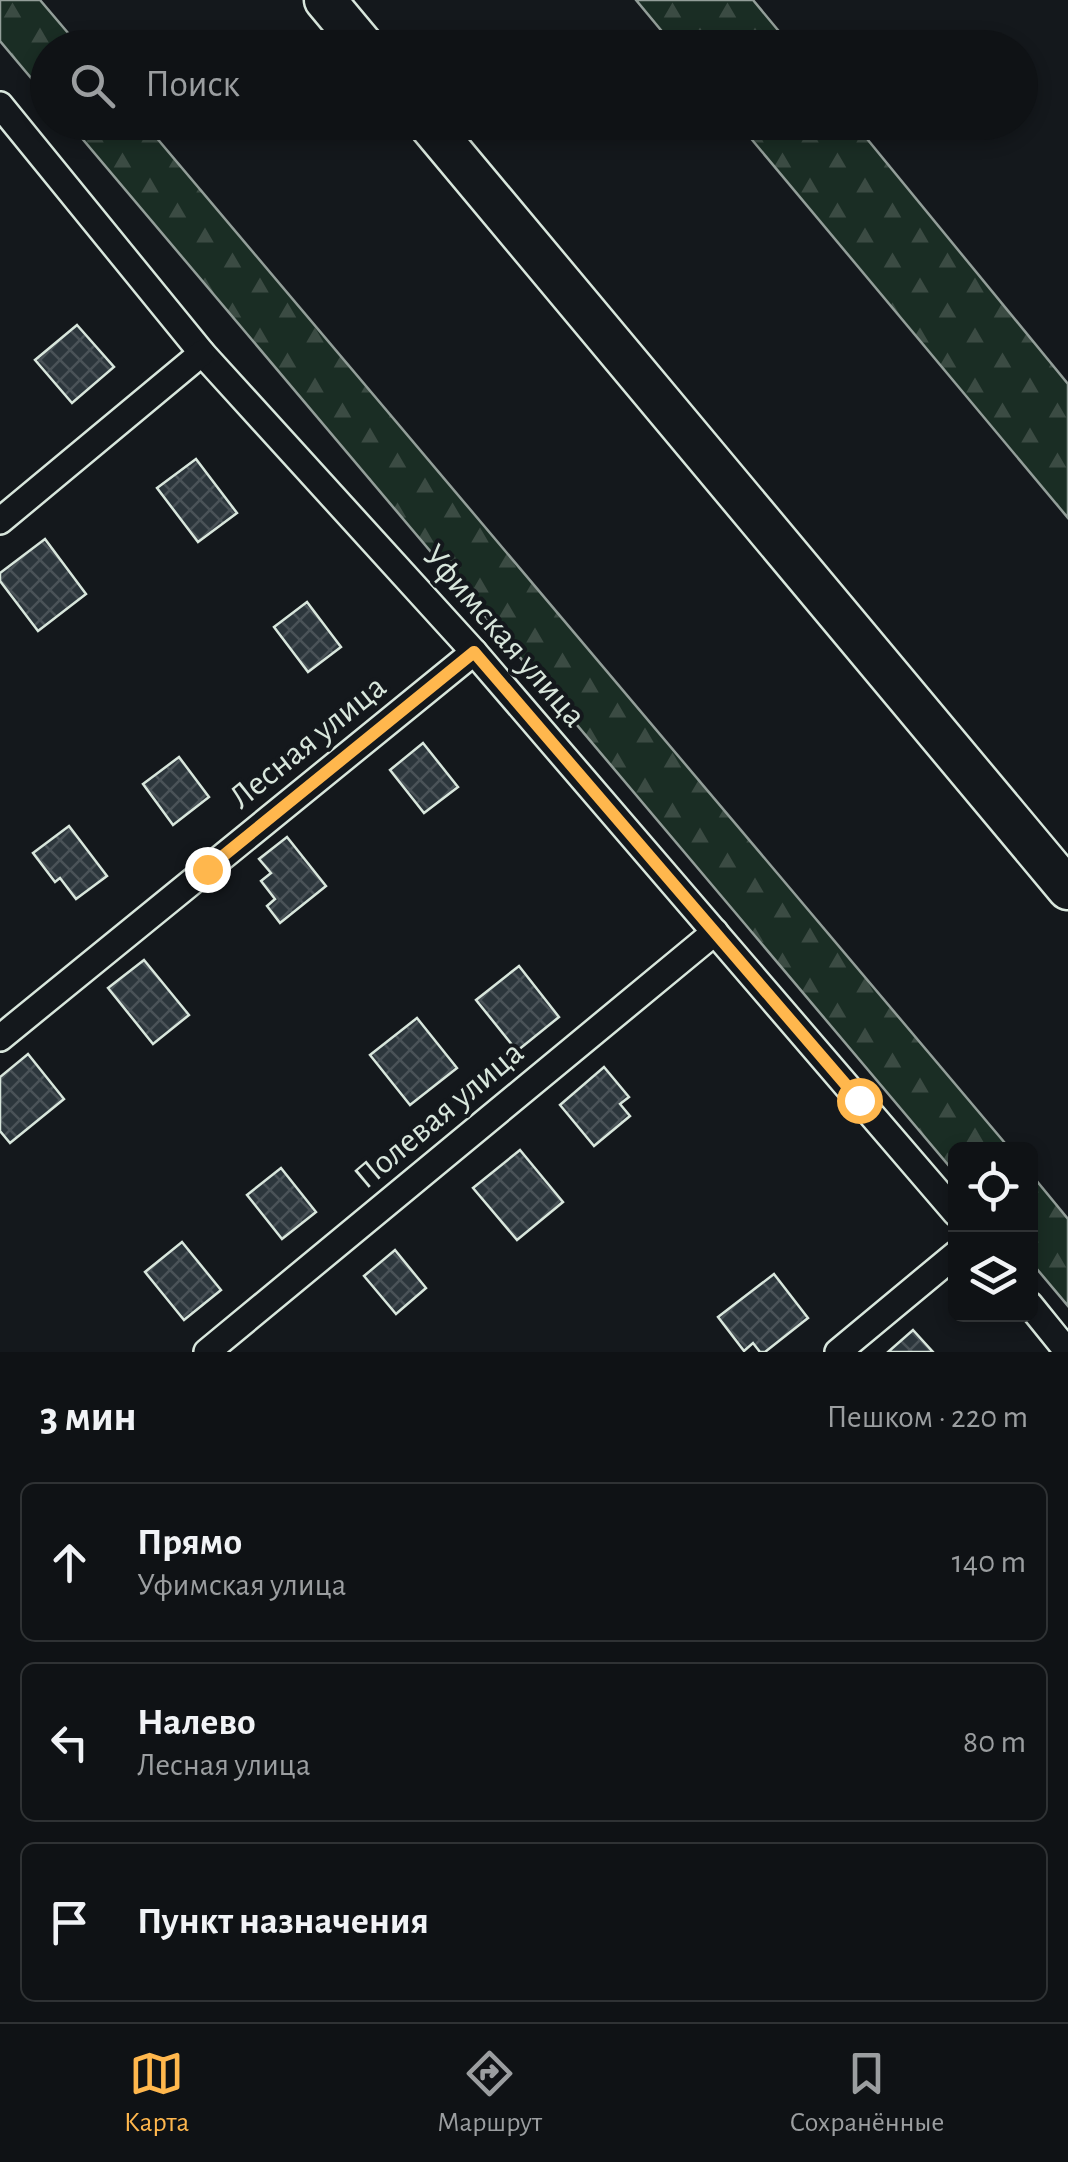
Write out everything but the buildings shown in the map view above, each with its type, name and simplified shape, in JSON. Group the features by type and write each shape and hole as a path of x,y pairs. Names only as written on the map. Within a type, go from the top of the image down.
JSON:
{"main road":[{"path":"325,0 350,30"},
{"path":"443,140 1068,889"}],"street":[{"name":"Уфимская улица","path":"0,105 202,353 474,652 948,1204"},
{"path":"0,521 202,353"},
{"name":"Лесная улица","path":"0,1038 474,652"},
{"name":"Полевая улица","path":"207,1352 715,932"},
{"path":"838,1352 948,1261"},
{"path":"1038,1315 1068,1352"}],"green space":[{"path":"0,0 40,0 66,30 30,30 30,77 0,41"},
{"path":"636,0 753,0 778,30 661,30"},
{"path":"83,140 158,140 1004,1142 948,1142 948,1165"},
{"path":"752,140 868,140 1068,384 1068,518"},
{"path":"1038,1183 1068,1219 1068,1306 1038,1270"}],"route":[{"path":"207,869 474,652 859,1100"}]}
